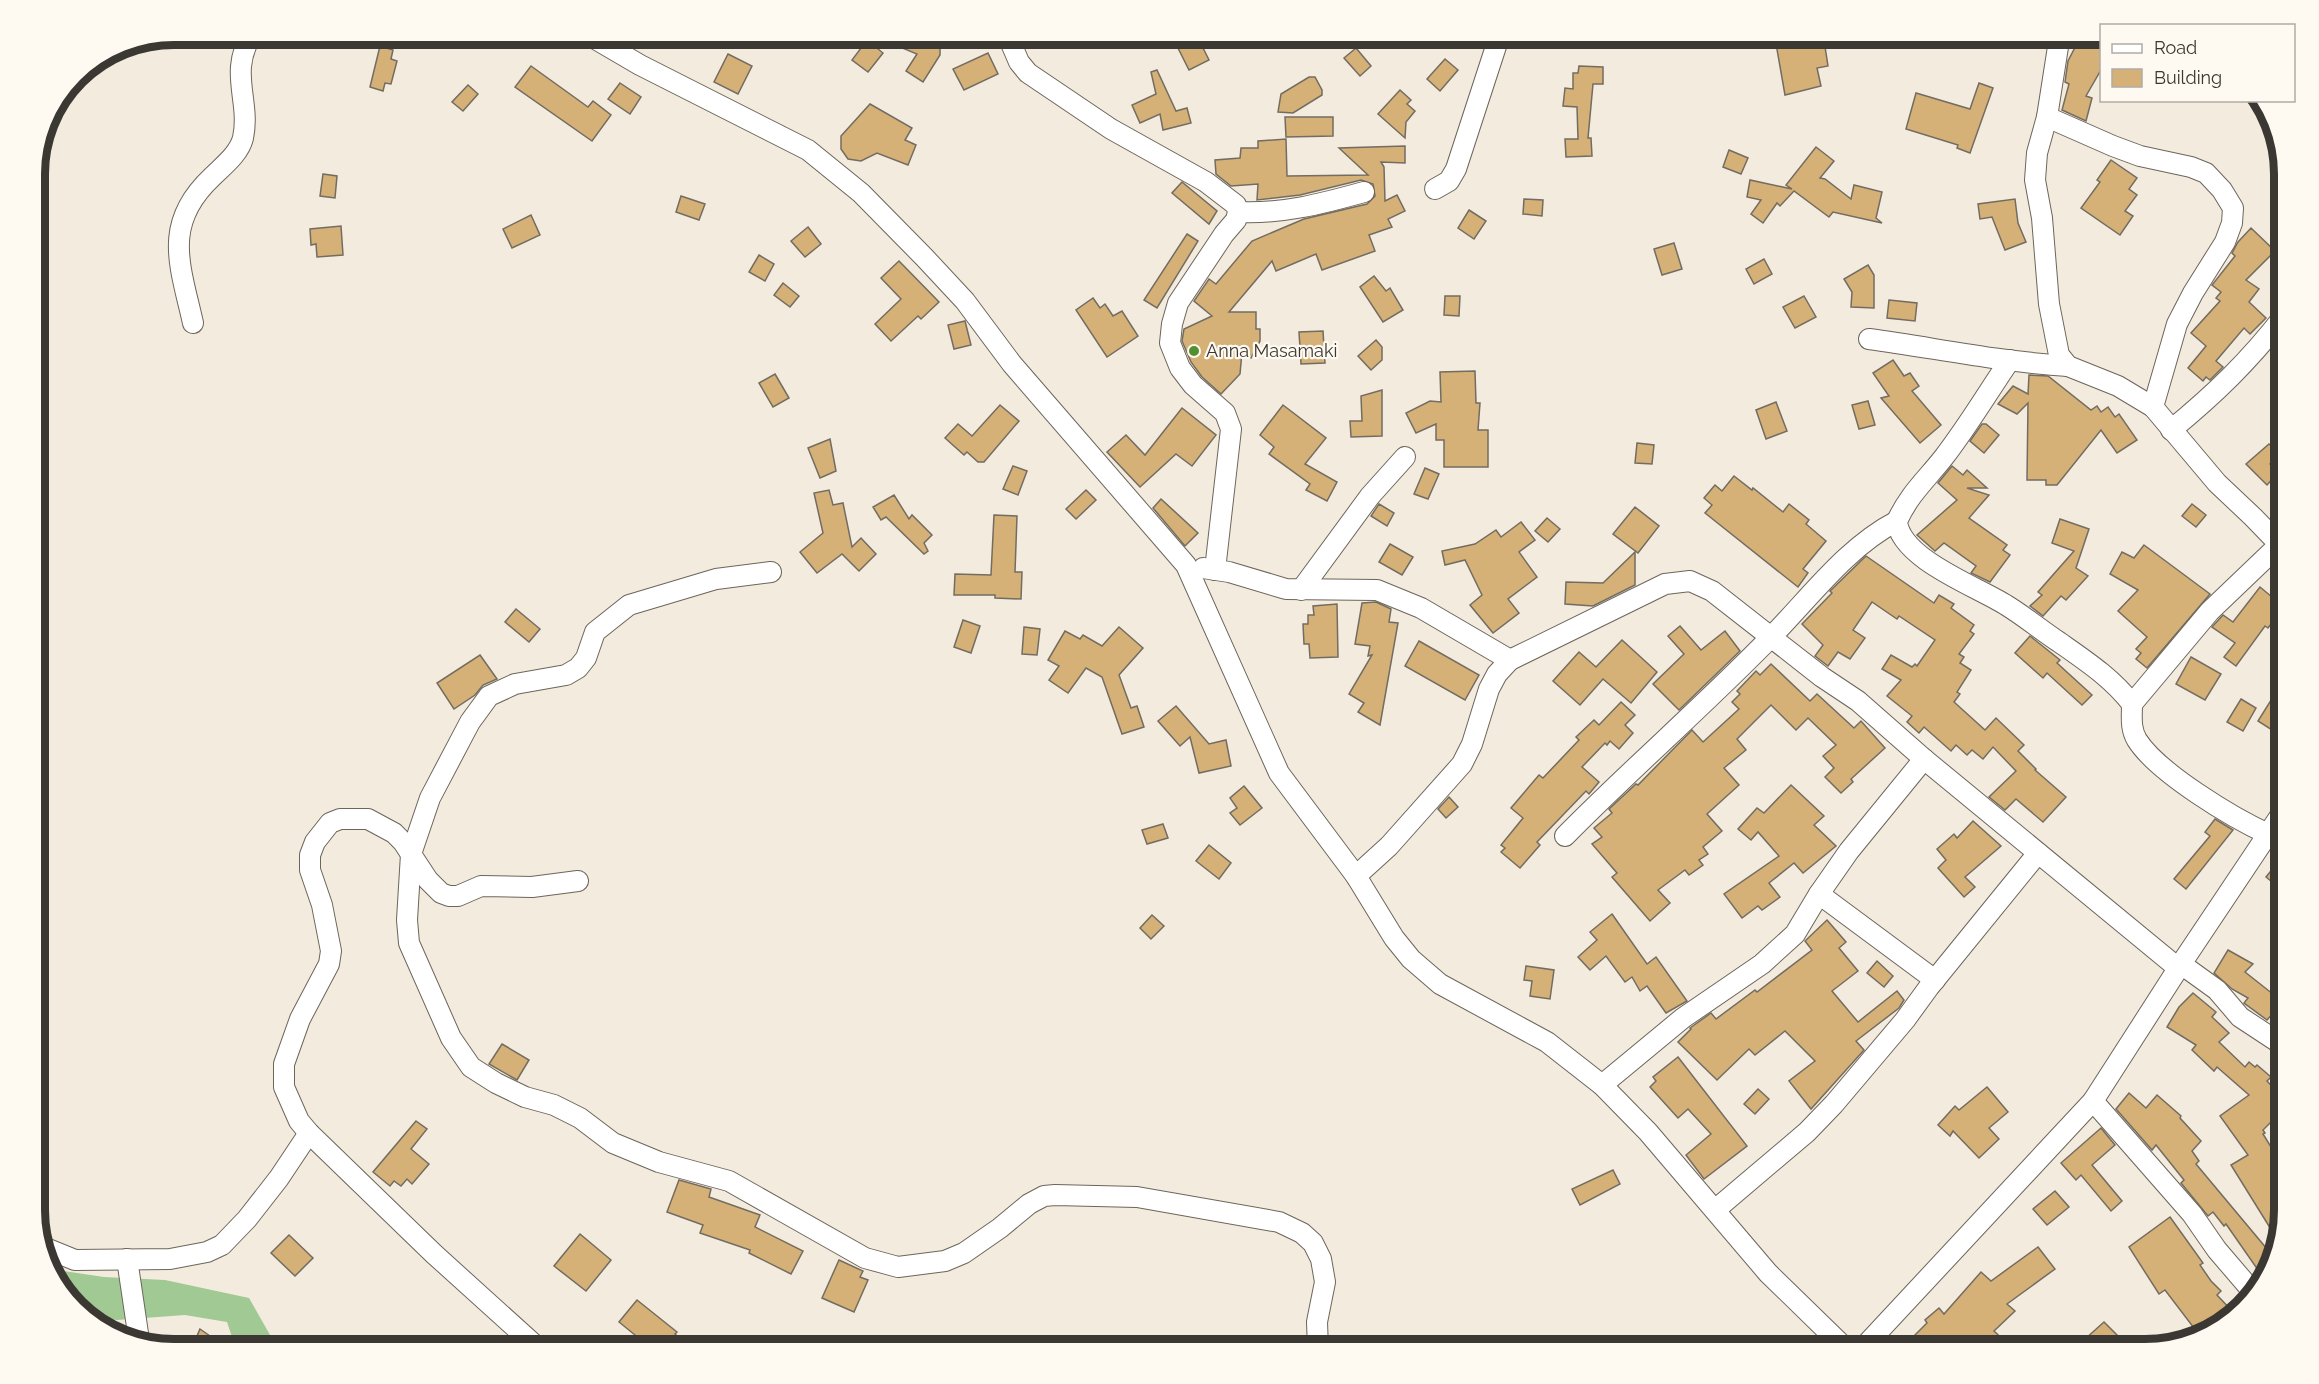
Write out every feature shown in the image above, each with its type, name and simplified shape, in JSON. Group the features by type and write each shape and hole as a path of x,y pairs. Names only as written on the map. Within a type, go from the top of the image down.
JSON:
{"street":[{"path":"193,323 179,261 179,235 187,206 240,147 244,128 240,73 246,45"},
{"path":"609,45 690,91 808,150 861,193 965,301 1012,364 1186,565 1279,773 1356,876 1394,938 1411,959 1433,977 1471,1001 1547,1042 1602,1084 1648,1131 1768,1273 1835,1339"},
{"path":"1012,45 1019,62 1028,73 1111,129 1206,182 1236,205 1238,212 1236,220 1224,234 1178,303 1170,343 1180,368 1193,385 1225,413 1231,429 1215,570"},
{"path":"1435,189 1449,181 1456,169 1496,45"},
{"path":"2058,45 2047,117 2037,153 2035,180 2042,218 2049,304 2055,338 2062,360 2068,366"},
{"path":"2047,117 2140,156 2191,167 2206,173 2222,190 2233,208 2232,223 2225,242 2193,293 2177,324 2153,407"},
{"path":"1238,212 1259,213 1306,208 1364,192"},
{"path":"2171,430 2213,397 2274,329"},
{"path":"1869,339 1956,354 2068,366 2118,386 2153,407 2217,483 2274,539"},
{"path":"1565,836 1772,636 1828,576 1877,531 1897,521 1916,488 1944,458 2010,360"},
{"path":"1301,590 1370,496 1405,457"},
{"path":"1897,521 1902,536 1923,556 1952,576 2006,604 2105,674 2132,704"},
{"path":"2268,834 2240,821 2172,774 2145,750 2131,725 2132,704 2210,610 2274,554"},
{"path":"1186,565 1215,570 1286,589 1377,590 1421,608 1510,660"},
{"path":"771,572 716,579 629,605 595,632 586,658 578,668 566,675 515,684 489,696 470,722 430,798 411,854 407,920 409,943 451,1038 471,1067 496,1083 525,1097 554,1105 580,1118 613,1143 659,1162 729,1181 865,1258 898,1267 945,1261 964,1253 1029,1204 1044,1196 1137,1197 1279,1222 1302,1233 1313,1243 1321,1259 1325,1282 1317,1322 1318,1339"},
{"path":"1356,876 1389,846 1462,764 1472,744 1489,689 1497,674 1510,660 1665,584 1690,581 1712,591 1822,677 1858,701 2038,853 2180,966 2217,990 2240,1017 2274,1039"},
{"path":"1602,1084 1683,1018 1761,964 1795,934 1849,851 1924,759"},
{"path":"526,1339 309,1133 299,1121 284,1087 284,1064 304,1010 329,964 331,951 322,905 310,870 310,855 315,842 330,823 340,819 368,819 394,833 403,842 428,880 441,893 449,896 458,896 482,886 532,887 578,881"},
{"path":"1872,1339 2093,1101 2274,825"},
{"path":"1715,1210 1807,1131 1834,1104 1905,1020 2038,853"},
{"path":"1819,894 1935,980"},
{"path":"2093,1101 2192,1214 2217,1250 2248,1286"},
{"path":"52,1251 75,1260 170,1259 192,1256 222,1245 247,1219 279,1179 309,1133"},
{"path":"127,1259 138,1334"}],"green space":[{"path":"60,1270 104,1277 165,1280 249,1298 272,1339 233,1339 227,1322 185,1315 117,1320 105,1319 83,1301"}],"building":[{"path":"863,45 873,45 883,53 868,72 852,60"},
{"path":"895,45 940,45 940,55 923,82 906,71 917,54"},
{"path":"1184,45 1202,45 1209,60 1189,70 1178,48"},
{"path":"1776,45 1825,45 1828,66 1817,68 1821,86 1785,95"},
{"path":"2076,45 2100,45 2100,72 2086,96 2092,98 2086,121 2062,110 2069,84 2065,82 2068,61"},
{"path":"380,46 393,50 391,59 397,61 391,84 385,83 383,91 370,87"},
{"path":"1356,48 1371,66 1360,76 1344,58"},
{"path":"988,53 998,74 964,90 953,69"},
{"path":"728,54 752,66 738,94 714,82"},
{"path":"1445,59 1458,70 1440,91 1427,79"},
{"path":"531,66 588,107 593,101 611,115 592,141 515,87"},
{"path":"1579,66 1603,67 1603,84 1593,84 1588,138 1591,138 1592,156 1566,157 1565,139 1578,139 1577,107 1563,106 1565,88 1573,89 1573,73 1578,73"},
{"path":"1157,70 1176,111 1187,108 1191,123 1163,130 1160,114 1140,123 1132,105 1156,94 1151,72"},
{"path":"1309,77 1315,77 1322,90 1322,95 1293,113 1278,112 1281,94"},
{"path":"620,83 641,97 630,114 608,99"},
{"path":"1979,83 1993,88 1970,153 1957,148 1958,145 1906,129 1916,93 1970,109"},
{"path":"468,85 478,94 463,111 452,102"},
{"path":"1400,90 1411,100 1407,104 1415,111 1406,122 1405,138 1378,114"},
{"path":"870,104 912,128 905,140 916,145 908,165 877,153 861,161 848,159 841,149 841,136"},
{"path":"1285,117 1333,117 1333,136 1286,137"},
{"path":"1286,139 1287,176 1368,175 1339,148 1405,146 1405,163 1381,162 1384,167 1385,201 1397,195 1405,211 1388,219 1392,227 1369,235 1375,251 1322,270 1316,254 1276,271 1272,261 1229,312 1256,312 1256,329 1260,329 1260,341 1251,358 1242,352 1240,374 1221,394 1202,377 1191,362 1182,341 1184,329 1212,316 1194,301 1209,279 1216,284 1252,241 1304,219 1367,204 1375,196 1373,184 1361,180 1300,195 1257,200 1258,184 1231,186 1216,174 1215,160 1240,158 1241,148 1258,148 1258,141"},
{"path":"1816,147 1834,161 1820,178 1825,179 1851,199 1854,185 1882,192 1876,218 1882,223 1833,212 1829,217 1794,191 1780,206 1777,203 1763,223 1751,214 1761,200 1747,197 1750,180 1792,189 1786,185"},
{"path":"1729,150 1748,158 1741,174 1723,167"},
{"path":"2111,160 2137,178 2129,189 2137,195 2125,211 2133,216 2120,235 2081,208 2100,182 2097,180"},
{"path":"323,174 337,176 335,198 320,196"},
{"path":"1182,182 1217,211 1209,224 1172,193"},
{"path":"681,196 705,204 699,220 676,212"},
{"path":"1524,199 1543,200 1542,216 1523,214"},
{"path":"2015,199 2018,223 2026,242 2005,250 1992,217 1980,219 1978,204"},
{"path":"1469,210 1486,221 1474,239 1458,228"},
{"path":"531,215 540,235 512,248 503,229"},
{"path":"341,226 343,255 317,257 316,244 311,245 310,229"},
{"path":"808,227 821,244 805,257 791,241"},
{"path":"2251,228 2274,250 2246,280 2259,289 2249,302 2266,318 2250,334 2244,328 2216,361 2223,367 2210,380 2206,377 2203,381 2188,368 2206,346 2191,333 2220,301 2216,298 2221,292 2212,285 2235,256 2232,253 2238,242"},
{"path":"1187,234 1198,241 1157,308 1144,300"},
{"path":"1674,243 1682,269 1662,275 1654,249"},
{"path":"759,255 774,264 765,281 749,272"},
{"path":"1764,259 1772,274 1754,284 1746,269"},
{"path":"899,261 939,302 921,319 918,316 891,341 875,324 901,299 881,278"},
{"path":"1868,265 1874,275 1874,308 1851,307 1852,292 1844,279"},
{"path":"1374,276 1386,291 1390,288 1403,310 1383,322 1360,287"},
{"path":"783,283 799,296 790,307 774,295"},
{"path":"1445,296 1460,296 1459,316 1444,315"},
{"path":"1804,296 1816,317 1795,328 1783,307"},
{"path":"1093,298 1100,308 1105,304 1113,316 1122,311 1138,336 1107,357 1076,310"},
{"path":"1889,300 1917,303 1915,321 1887,318"},
{"path":"965,321 971,345 954,349 948,325"},
{"path":"1323,331 1325,363 1301,364 1299,332"},
{"path":"1376,340 1382,347 1382,360 1371,370 1358,356"},
{"path":"1893,360 1904,376 1910,373 1919,386 1912,391 1941,425 1920,443 1881,398 1889,396 1873,373"},
{"path":"1475,371 1476,403 1480,403 1478,430 1488,430 1488,467 1444,467 1444,440 1436,440 1436,424 1416,433 1406,413 1430,401 1441,402 1440,372"},
{"path":"775,374 789,398 773,407 759,383"},
{"path":"2029,375 2048,376 2091,410 2097,406 2101,412 2108,407 2115,417 2119,414 2137,440 2117,453 2101,430 2057,485 2046,485 2046,480 2027,480 2028,403 2017,414 1998,404 2013,386 2028,394"},
{"path":"1382,390 1382,436 1351,437 1350,421 1362,421 1361,396"},
{"path":"1868,401 1875,425 1859,429 1852,405"},
{"path":"1776,402 1787,431 1766,439 1756,410"},
{"path":"1000,405 1019,421 984,462 978,462 967,452 964,455 945,438 958,424 972,436"},
{"path":"1283,405 1326,438 1305,464 1337,482 1327,501 1306,490 1310,484 1269,454 1274,447 1260,435"},
{"path":"1182,408 1216,435 1192,466 1176,454 1140,487 1107,452 1126,435 1145,455"},
{"path":"1982,424 1986,424 1999,435 1984,453 1970,441"},
{"path":"830,439 836,471 820,478 808,448"},
{"path":"1637,443 1654,445 1652,464 1635,463"},
{"path":"2269,444 2274,449 2274,460 2270,464 2274,468 2274,477 2267,485 2246,464"},
{"path":"1013,466 1027,471 1018,495 1003,489"},
{"path":"1952,466 1963,475 1967,470 1987,488 1967,488 1989,495 1969,518 2007,545 2003,550 2010,555 1990,582 1971,573 1976,566 1944,543 1935,551 1917,535 1957,500 1938,483"},
{"path":"1425,468 1439,474 1428,499 1414,494"},
{"path":"1734,476 1783,512 1789,504 1809,520 1806,524 1826,541 1803,569 1808,573 1798,587 1705,513 1712,505 1704,498 1715,485 1722,491"},
{"path":"829,490 833,505 843,503 852,547 861,538 876,554 859,571 842,554 817,573 800,552 823,533 814,493"},
{"path":"1086,490 1096,500 1076,519 1066,509"},
{"path":"894,495 909,519 912,515 932,535 924,543 928,551 924,554 886,517 881,520 873,507"},
{"path":"1161,499 1198,533 1185,546 1153,508"},
{"path":"1379,504 1394,513 1387,526 1371,516"},
{"path":"2192,504 2206,515 2196,527 2182,516"},
{"path":"1635,507 1659,526 1638,553 1613,534"},
{"path":"994,515 1017,516 1015,572 1022,572 1021,599 995,598 995,595 954,595 955,574 991,575"},
{"path":"1547,518 1560,529 1548,542 1535,531"},
{"path":"2060,519 2089,529 2076,568 2088,576 2066,600 2061,596 2043,616 2030,606 2042,595 2038,592 2074,551 2052,543"},
{"path":"1521,522 1535,540 1519,552 1537,577 1508,599 1519,613 1493,633 1470,605 1482,595 1465,560 1445,565 1442,551 1475,544 1496,530 1501,537"},
{"path":"1390,544 1413,557 1402,575 1379,562"},
{"path":"2144,545 2210,594 2147,668 2136,659 2141,653 2136,649 2147,637 2118,611 2138,590 2110,574 2122,552 2134,558"},
{"path":"1635,552 1635,585 1593,606 1565,604 1566,582 1603,583"},
{"path":"1866,556 1934,603 1939,595 1954,604 1951,608 1974,625 1970,631 1974,634 1959,654 1964,657 1960,663 1971,670 1957,692 1960,694 1954,702 1985,730 1996,718 2024,745 2018,751 2035,770 2066,797 2043,822 2016,799 2005,810 1989,797 2016,771 1993,747 1983,759 1972,750 1967,755 1956,745 1951,751 1924,727 1919,733 1907,722 1912,716 1887,696 1901,680 1882,669 1891,655 1912,667 1915,664 1917,666 1935,640 1899,616 1897,619 1872,602 1853,630 1865,638 1850,659 1838,652 1828,666 1815,656 1823,645 1802,624 1832,593 1830,591"},
{"path":"2260,587 2274,599 2274,620 2268,628 2265,626 2236,666 2224,657 2235,643 2212,627 2223,615 2233,622"},
{"path":"1376,602 1391,609 1389,622 1398,623 1380,725 1358,712 1364,703 1349,694 1372,655 1368,656 1370,646 1355,644 1362,603"},
{"path":"1337,604 1338,657 1310,658 1309,644 1304,644 1303,624 1308,624 1308,615 1314,615 1313,606"},
{"path":"516,609 540,629 529,642 505,622"},
{"path":"963,620 980,626 971,653 954,647"},
{"path":"1680,626 1701,650 1725,631 1740,651 1679,710 1653,684 1684,654 1668,636"},
{"path":"1024,627 1040,629 1037,655 1022,654"},
{"path":"1119,627 1143,648 1119,675 1131,708 1137,706 1144,727 1122,734 1102,677 1086,668 1068,693 1049,680 1059,666 1048,660 1065,631 1080,639 1083,635 1102,646"},
{"path":"2030,636 2060,660 2057,663 2092,695 2082,705 2047,673 2043,678 2015,653"},
{"path":"1622,640 1657,672 1631,703 1603,679 1580,705 1553,681 1579,652 1596,667"},
{"path":"1419,641 1479,675 1465,700 1405,666"},
{"path":"480,655 497,679 483,685 475,695 454,709 437,683"},
{"path":"2191,657 2221,674 2205,700 2176,684"},
{"path":"1771,664 1810,701 1817,694 1854,728 1861,721 1885,748 1851,779 1853,782 1841,793 1825,777 1834,768 1823,756 1836,745 1808,718 1796,730 1771,705 1737,739 1746,750 1724,768 1739,785 1707,814 1722,831 1703,847 1708,854 1699,860 1703,865 1689,875 1685,870 1658,890 1670,903 1650,921 1612,877 1617,873 1592,844 1602,837 1594,828 1612,813 1609,809 1636,784 1638,785 1692,730 1703,742 1739,709 1732,702 1740,694 1737,691 1756,671 1760,675"},
{"path":"2274,698 2274,727 2272,730 2258,721"},
{"path":"2241,699 2256,708 2243,731 2227,722"},
{"path":"1621,702 1635,715 1625,725 1633,733 1619,749 1610,741 1607,745 1605,743 1582,767 1599,782 1589,794 1586,791 1537,842 1540,845 1520,868 1501,852 1505,848 1501,845 1523,818 1511,808 1539,775 1543,778 1579,740 1576,737 1594,720 1599,725"},
{"path":"1176,706 1209,744 1226,740 1231,766 1199,773 1190,737 1180,746 1158,721"},
{"path":"1791,785 1824,816 1814,825 1836,846 1803,873 1794,863 1769,883 1780,897 1762,910 1758,906 1742,918 1724,894 1779,856 1758,832 1751,840 1738,829 1757,808 1764,813"},
{"path":"1244,786 1262,808 1240,825 1230,813 1237,808 1230,798"},
{"path":"1449,797 1458,807 1446,818 1438,809"},
{"path":"2215,819 2233,830 2186,889 2174,879 2210,836 2205,832"},
{"path":"1973,821 2001,846 1965,877 1975,887 1964,897 1938,868 1946,860 1937,849 1954,834 1957,838"},
{"path":"1163,824 1168,838 1147,844 1142,830"},
{"path":"1209,845 1231,863 1219,879 1196,861"},
{"path":"2274,867 2274,884 2266,877"},
{"path":"1612,914 1647,964 1656,957 1687,1001 1666,1013 1647,986 1640,991 1632,977 1625,982 1606,956 1590,970 1578,957 1597,940 1590,932"},
{"path":"1152,915 1164,926 1151,939 1140,928"},
{"path":"1827,920 1846,942 1839,948 1858,971 1832,991 1858,1022 1897,991 1904,1000 1899,1008 1856,1041 1864,1050 1811,1109 1789,1081 1815,1061 1785,1031 1755,1055 1749,1049 1717,1080 1678,1042 1690,1028 1711,1013 1716,1019 1755,990 1757,992 1812,950 1805,941"},
{"path":"2228,950 2253,964 2245,972 2274,995 2274,1012 2267,1020 2244,1003 2248,998 2232,989 2214,973"},
{"path":"1877,961 1893,976 1884,987 1867,973"},
{"path":"1526,966 1554,970 1550,999 1530,996 1532,981 1524,980"},
{"path":"2193,993 2216,1012 2212,1017 2229,1033 2219,1042 2245,1067 2249,1062 2255,1067 2257,1065 2271,1077 2267,1081 2274,1088 2274,1119 2263,1130 2265,1133 2263,1134 2274,1152 2272,1231 2231,1165 2248,1155 2220,1116 2249,1095 2217,1067 2214,1071 2192,1050 2196,1045 2167,1027 2179,1007"},
{"path":"502,1044 529,1060 517,1080 489,1064"},
{"path":"1678,1057 1747,1146 1704,1179 1686,1155 1711,1134 1688,1109 1678,1118 1650,1087 1656,1081 1653,1077"},
{"path":"1987,1087 2008,1112 1989,1128 1999,1139 1979,1158 1953,1131 1950,1136 1938,1125 1955,1106 1959,1110"},
{"path":"1758,1089 1769,1099 1755,1114 1744,1104"},
{"path":"2129,1093 2146,1108 2157,1095 2181,1116 2180,1118 2201,1141 2192,1151 2199,1161 2196,1164 2268,1250 2259,1271 2226,1224 2224,1226 2213,1212 2208,1216 2181,1183 2184,1180 2156,1145 2152,1150 2116,1109"},
{"path":"416,1121 427,1129 411,1149 429,1164 412,1184 407,1179 401,1186 394,1181 390,1186 373,1172"},
{"path":"2101,1128 2115,1145 2092,1165 2122,1201 2111,1211 2081,1175 2076,1180 2061,1163"},
{"path":"1613,1170 1620,1184 1580,1205 1572,1189"},
{"path":"679,1180 711,1189 709,1197 760,1215 755,1227 803,1251 791,1274 749,1253 750,1250 700,1233 703,1225 667,1212"},
{"path":"2055,1191 2069,1207 2047,1225 2033,1209"},
{"path":"2170,1217 2203,1263 2200,1265 2211,1281 2221,1291 2217,1295 2229,1307 2209,1322 2195,1329 2165,1290 2159,1294 2129,1247"},
{"path":"580,1234 611,1260 586,1291 554,1266"},
{"path":"289,1235 313,1258 295,1276 271,1253"},
{"path":"2038,1247 2055,1269 2007,1304 2015,1311 1994,1331 2002,1339 1911,1339 1927,1323 1925,1320 1939,1308 1944,1314 1981,1272 1991,1281"},
{"path":"839,1260 863,1271 860,1277 868,1280 854,1312 822,1298"},
{"path":"637,1300 677,1332 675,1334 681,1339 632,1339 635,1335 619,1322"},
{"path":"2104,1322 2119,1337 2117,1339 2085,1339"},
{"path":"200,1329 214,1339 196,1339"}],"place":[{"name":"Anna Masamaki","path":"1194,351"}]}
